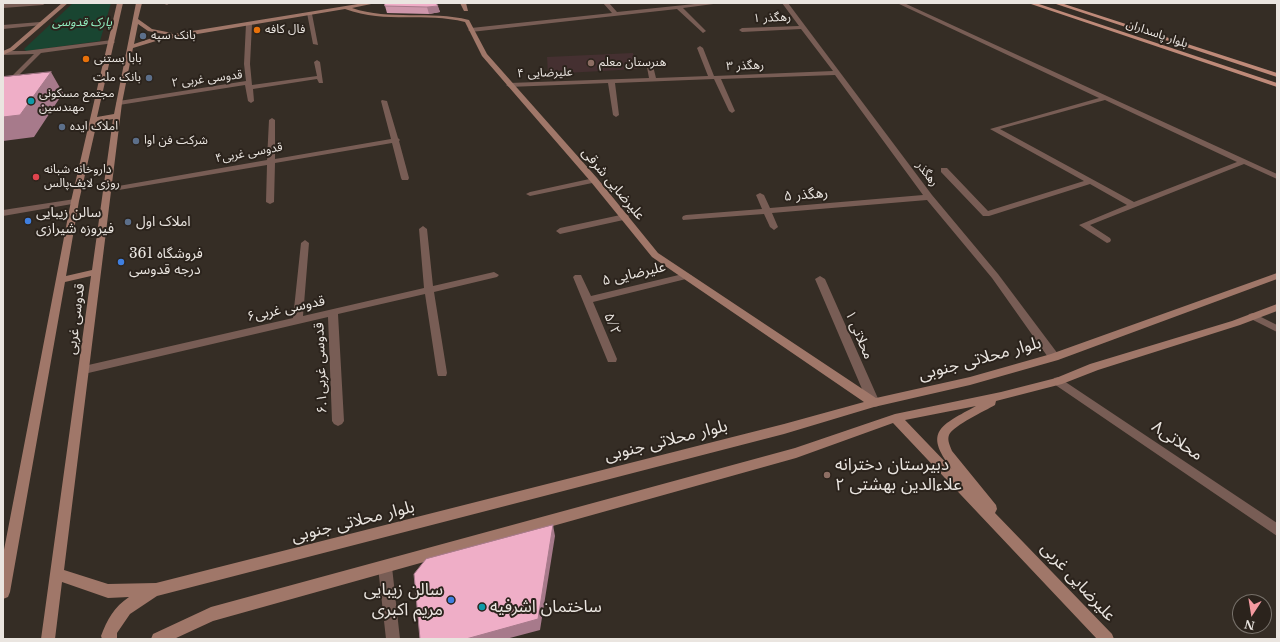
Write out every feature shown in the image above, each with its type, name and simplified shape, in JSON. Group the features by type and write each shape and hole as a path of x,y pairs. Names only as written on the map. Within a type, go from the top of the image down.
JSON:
{"main road":[{"name":"بلوار پاسداران","path":"1030,3 1277,85"},
{"name":"بلوار پاسداران","path":"1056,3 1277,75"},
{"path":"1109,29 1121,24"}],"street":[{"path":"3,6 43,3"},
{"path":"3,53 12,49 65,3"},
{"name":"قدوسی غربی","path":"3,592 75,201 120,3"},
{"name":"قدوسی غربی","path":"48,639 84,370 106,190 119,102 139,3"},
{"path":"131,47 155,39 373,3"},
{"path":"463,3 466,10"},
{"path":"606,3 616,14"},
{"path":"471,30 718,3"},
{"name":"رهگذر","path":"785,3 929,197 995,276 1054,357"},
{"path":"900,3 1277,177"},
{"name":"علیرضایی شرقی","path":"344,7 358,13 380,16 454,17 467,21 484,56 594,180 655,255 874,403"},
{"path":"678,7 703,31"},
{"path":"309,14 316,44"},
{"path":"136,20 150,30 166,33 224,26 230,27"},
{"path":"3,27 40,24"},
{"path":"249,24 247,64 251,101"},
{"name":"۱ رهگذر","path":"742,30 803,27"},
{"path":"3,53 39,52 112,42"},
{"path":"700,48 732,111"},
{"path":"7,84 39,52"},
{"name":"۲ قدوسی غربی","path":"119,102 247,83 250,87 320,79 317,62"},
{"path":"649,62 653,80"},
{"name":"۳ رهگذر","path":"653,80 837,73"},
{"name":"۴ علیرضایی","path":"509,85 653,80"},
{"path":"611,81 616,115"},
{"path":"1105,98 994,129 1132,204"},
{"path":"384,101 396,140 405,178"},
{"path":"94,120 117,116"},
{"path":"270,202 272,120"},
{"name":"قدوسی غربی۴","path":"106,190 396,140"},
{"path":"1107,240 1083,225 1132,204 1243,162"},
{"path":"944,170 986,214 1090,182"},
{"path":"530,194 594,180"},
{"path":"760,195 774,227"},
{"name":"۵ رهگذر","path":"686,218 929,197"},
{"path":"3,213 75,201"},
{"path":"560,231 625,217"},
{"path":"423,229 429,290 442,374"},
{"path":"298,320 305,243"},
{"path":"60,280 96,272"},
{"name":"قدوسی غربی۶","path":"84,370 494,275"},
{"name":"۵ علیرضایی","path":"587,300 688,276"},
{"name":"بلوار محلاتی جنوبی","path":"57,574 108,590 156,590 784,429 874,403 970,381 1054,357 1277,276"},
{"name":"۵/۲","path":"578,277 612,359"},
{"name":"۱ محلاتی","path":"820,279 874,403"},
{"path":"158,638 211,614 796,453 895,418 1001,396 1058,381 1094,367 1277,307"},
{"name":"قدوسی غربی۶.۱","path":"333,313 338,421"},
{"path":"1252,316 1277,329"},
{"name":"محلاتی۸","path":"1058,381 1277,530"},
{"name":"علیرضایی غربی","path":"1001,396 950,426 943,435 944,444 946,454 1023,551"},
{"name":"علیرضایی غربی","path":"895,418 1106,639"},
{"path":"385,567 393,639"},
{"path":"110,639 108,636 114,620 128,606 156,590"}],"shaded area":[{"name":"هنرستان معلم","path":"633,53 637,69 548,74 547,57"}],"green space":[{"name":"پارک قدوسی","path":"73,3 111,3 100,41 26,51 24,49"}],"building":[{"path":"385,3 436,3 438,6 385,6"},
{"path":"51,72 20,115 3,117 3,77"},
{"name":"ساختمان اشرفیه","path":"553,525 538,619 466,639 420,639 414,574 426,559"}],"place":[{"name":"فال کافه","path":"257,30"},
{"name":"بانک سپه","path":"143,36"},
{"name":"بابا بستنی","path":"86,59"},
{"name":"هنرستان معلم","path":"591,63"},
{"name":"بانک ملت","path":"149,78"},
{"name":"مجتمع مسکونی مهندسین","path":"31,101"},
{"name":"املاک ایده","path":"62,127"},
{"name":"شرکت فن اوا","path":"136,141"},
{"name":"داروخانه شبانه روزی لایف‌پالس","path":"36,177"},
{"name":"سالن زیبایی فیروزه شیرازی","path":"28,221"},
{"name":"املاک اول","path":"128,222"},
{"name":"فروشگاه 361 درجه قدوسی","path":"121,262"},
{"name":"دبیرستان دخترانه علاءالدین بهشتی ۲","path":"827,475"},
{"name":"سالن زیبایی مریم اکبری","path":"451,600"},
{"name":"ساختمان اشرفیه","path":"482,607"}]}
